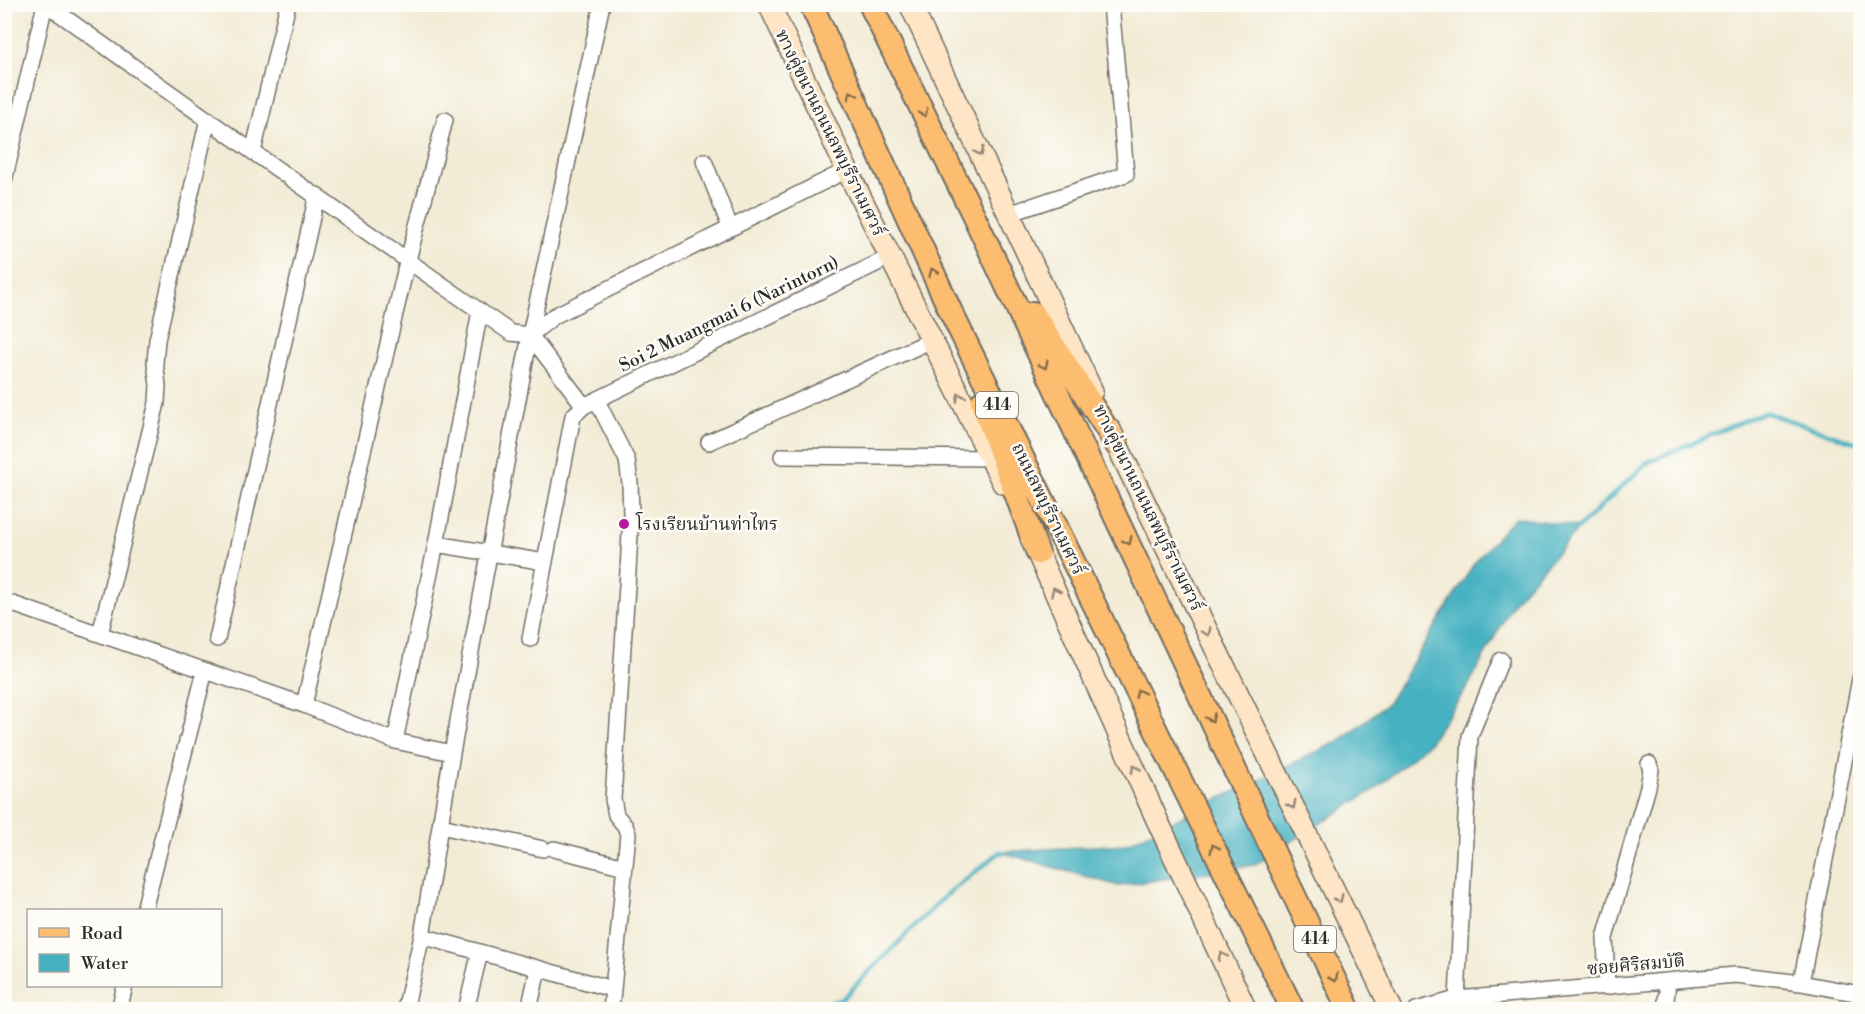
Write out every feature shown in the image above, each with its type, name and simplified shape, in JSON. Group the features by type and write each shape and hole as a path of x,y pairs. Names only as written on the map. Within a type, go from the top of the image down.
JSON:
{"main road":[{"name":"ทางคู่ขนานถนนลพบุรีราเมศวร์","path":"769,4 847,170 1038,553 1158,822 1193,892 1246,1010"},
{"name":"ถนนลพบุรีราเมศวร์","path":"811,4 950,310 1293,1010"},
{"name":"414","path":"870,4 973,214 1349,1010"},
{"name":"ทางคู่ขนานถนนลพบุรีราเมศวร์","path":"910,4 1117,445 1392,1010"},
{"path":"973,214 1117,445"},
{"path":"950,310 1000,454 1038,553"}],"street":[{"path":"4,181 46,4 511,333 530,335 590,404 627,460 630,483 628,571 613,799 616,815 627,830 611,1010"},
{"path":"253,152 288,4"},
{"path":"405,1010 422,936 452,753 530,335 602,4"},
{"path":"1009,214 1126,174 1111,4"},
{"path":"100,634 157,403 158,385 155,362 157,340 208,119"},
{"path":"304,705 408,260 445,120"},
{"path":"704,161 730,227"},
{"path":"530,335 554,316 847,170"},
{"path":"217,639 316,195"},
{"name":"Soi 2 Muangmai 6 (Narintorn)","path":"590,404 890,257"},
{"path":"395,741 436,544 480,311"},
{"path":"709,442 932,340"},
{"path":"530,639 573,416 590,404"},
{"path":"782,456 991,458"},
{"path":"436,544 545,562"},
{"path":"5,604 100,634 304,705 395,741 452,753"},
{"path":"1457,999 1470,736 1501,660"},
{"path":"144,909 205,671"},
{"path":"1801,983 1860,678"},
{"path":"1606,987 1605,938 1648,787 1651,770 1649,764"},
{"path":"441,826 625,867"},
{"path":"422,936 612,989"},
{"path":"466,1010 480,952"},
{"path":"529,1010 538,969"},
{"name":"ซอยศิริสมบัติ","path":"1416,1010 1457,999 1736,975 1801,983 1860,994"},
{"path":"1665,1010 1668,982"},
{"path":"119,1010 125,987"}],"water":[{"path":"1515,517 1580,527 1515,600 1468,686 1429,743 1377,788 1254,865 1119,886 1000,852 1126,844 1339,741 1388,703 1475,562"}],"waterway":[{"path":"1577,529 1648,462 1764,412 1860,444"},
{"path":"796,1010 841,1000 944,897 1000,852 1004,853"}],"place":[{"name":"โรงเรียนบ้านท่าไทร","path":"624,524"}]}
